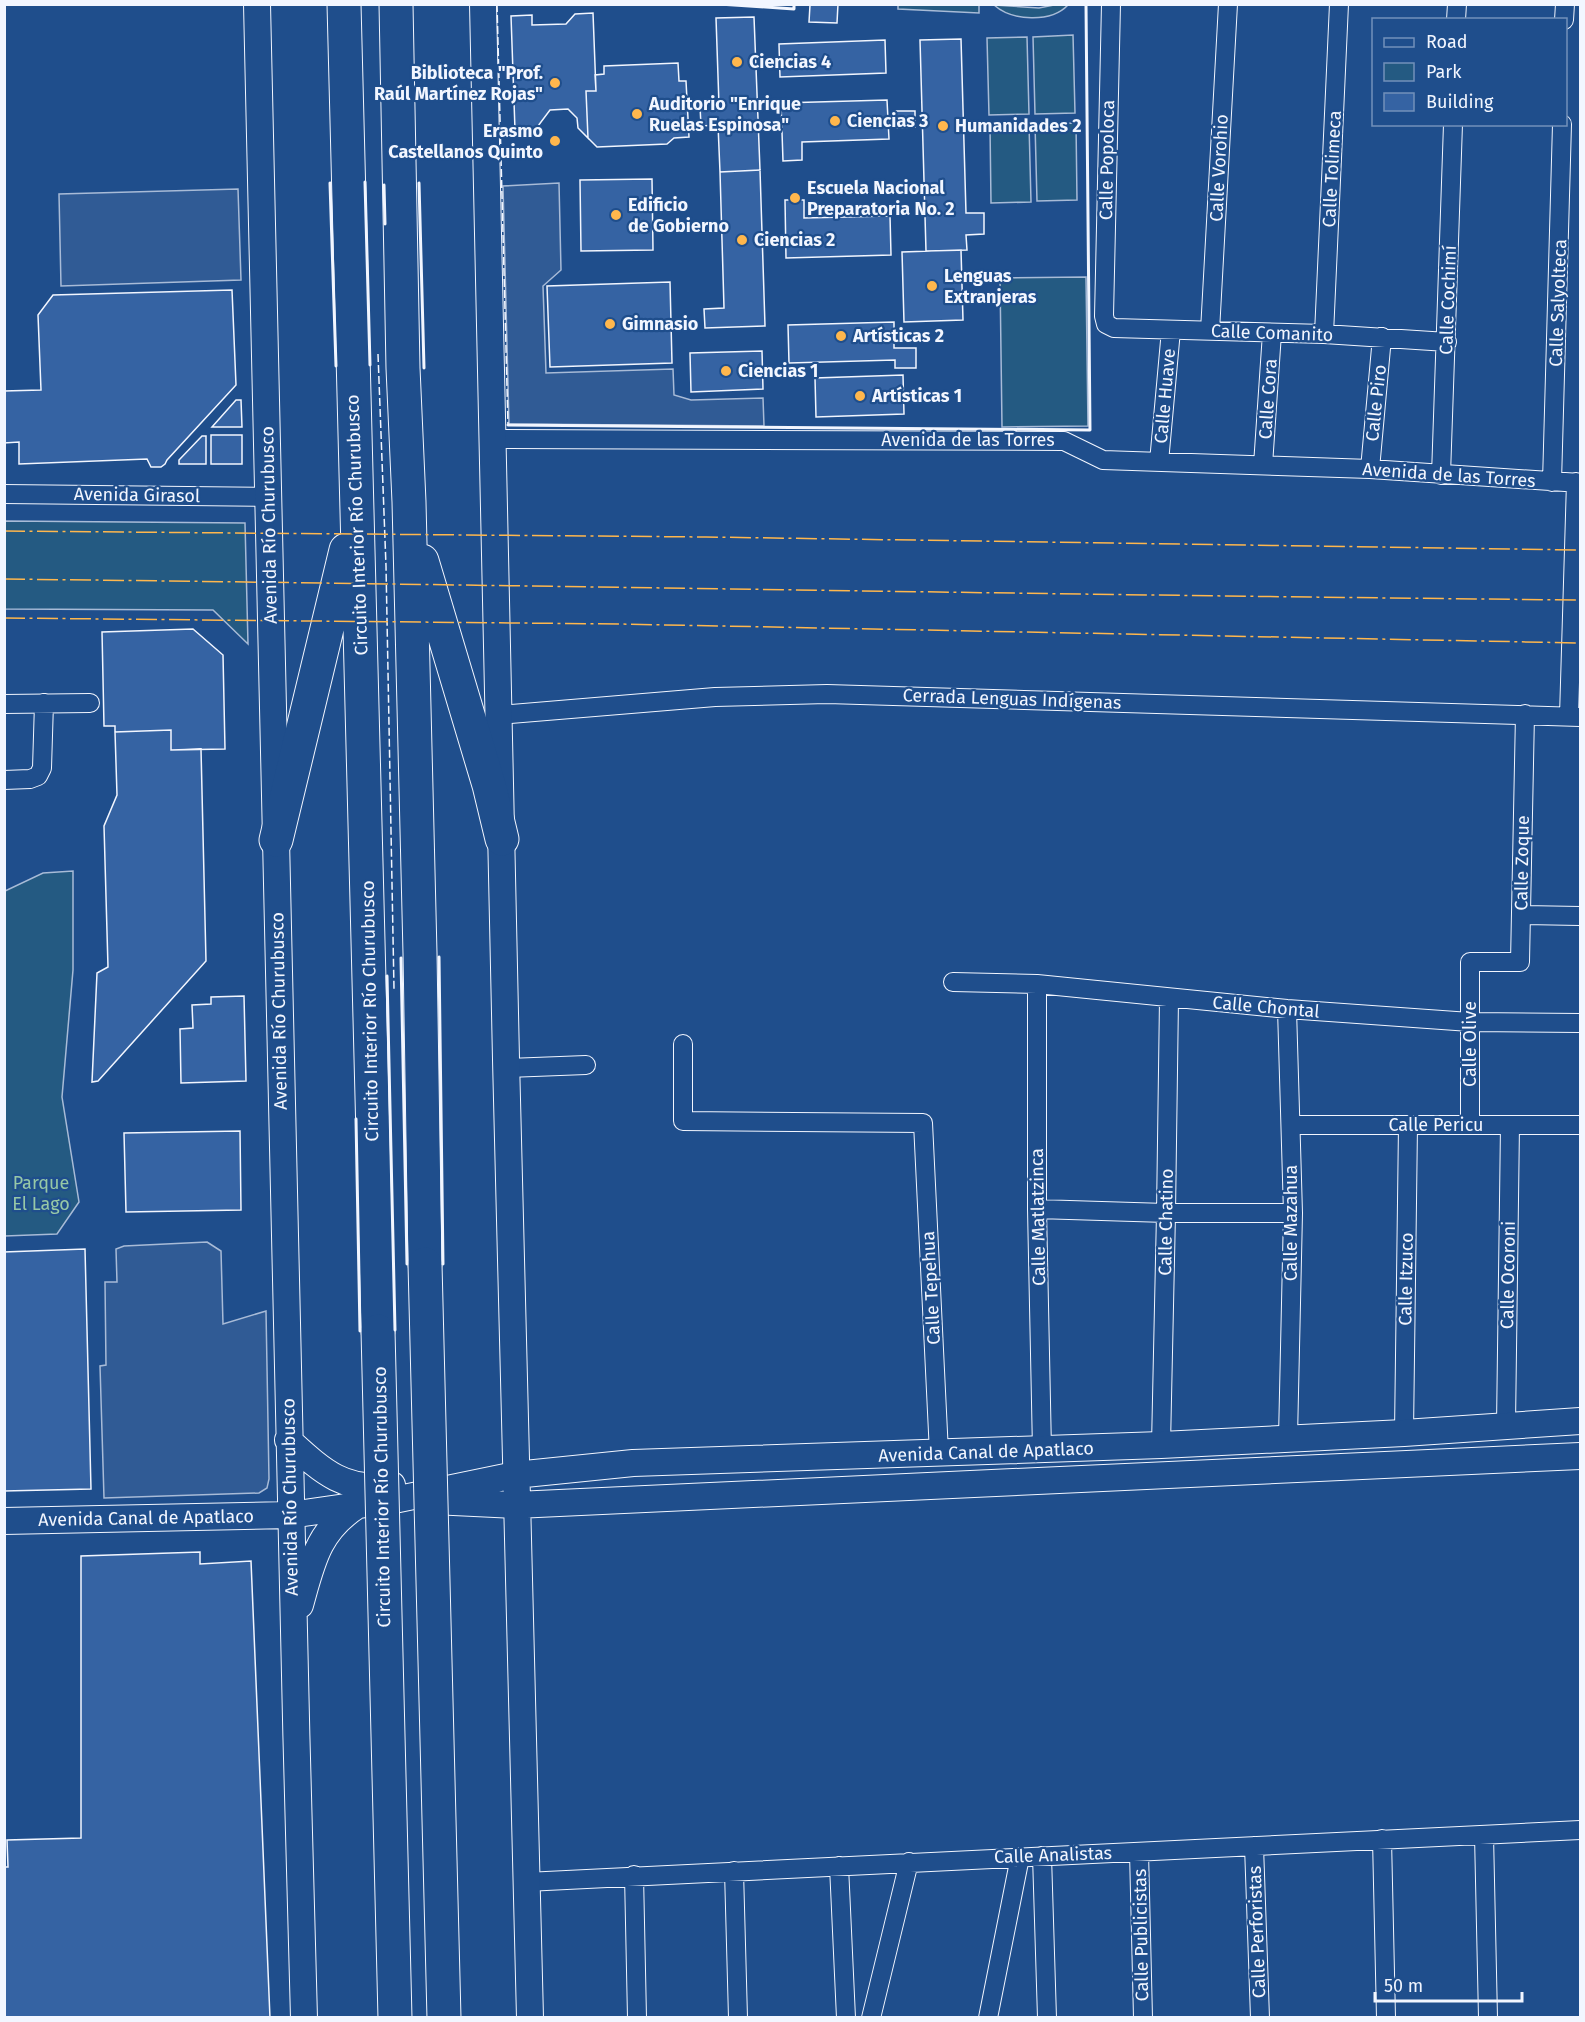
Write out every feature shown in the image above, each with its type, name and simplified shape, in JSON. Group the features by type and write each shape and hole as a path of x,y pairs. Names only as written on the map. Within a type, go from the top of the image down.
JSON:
{"highway":[{"name":"Circuito Interior Río Churubusco","path":"344,4 395,2018"},
{"path":"396,4 444,2018"},
{"path":"409,502 425,573 489,785 502,839"},
{"path":"276,840 356,507"}],"main road":[{"name":"Avenida Río Churubusco","path":"256,4 269,497 288,1440 304,2018"},
{"path":"483,4 529,2017"},
{"name":"Avenida Canal de Apatlaco","path":"4,1521 290,1515 394,1500 515,1469 1161,1445 1404,1433 1581,1421"},
{"path":"288,1440 330,1475 367,1488 515,1469"},
{"name":"Avenida Canal de Apatlaco","path":"394,1500 516,1505 1581,1456"},
{"path":"293,1632 311,1564 323,1538 341,1516 358,1504"}],"street":[{"name":"Calle Popoloca","path":"1104,316 1111,4"},
{"name":"Calle Vorohio","path":"1210,331 1228,4"},
{"name":"Calle Tolimeca","path":"1324,334 1340,4"},
{"name":"Calle Cochimí","path":"1441,475 1453,126"},
{"name":"Calle Salyolteca","path":"1552,482 1562,126"},
{"name":"Calle Comanito","path":"1104,316 1106,324 1114,328 1324,334 1447,342"},
{"name":"Calle Huave","path":"1159,462 1171,330"},
{"name":"Calle Cora","path":"1263,465 1272,333"},
{"name":"Calle Piro","path":"1370,469 1382,337"},
{"name":"Avenida de las Torres","path":"494,439 1064,441 1102,460 1370,469 1578,483"},
{"path":"1575,717 1578,483"},
{"name":"Avenida Girasol","path":"4,494 269,497"},
{"name":"Cerrada Lenguas Indígenas","path":"500,715 715,697 827,694 1575,717"},
{"path":"4,704 90,702"},
{"path":"4,780 30,779 38,776 42,768 44,703"},
{"name":"Calle Zoque","path":"1470,962 1520,962 1525,714"},
{"path":"1521,915 1581,916"},
{"name":"Calle Olive","path":"1470,962 1470,1125"},
{"name":"Calle Chontal","path":"953,982 1037,984 1169,999 1470,1022 1581,1023"},
{"name":"Calle Matlatzinca","path":"1037,984 1037,1209 1042,1450"},
{"name":"Calle Chatino","path":"1161,1445 1169,999"},
{"name":"Calle Mazahua","path":"1287,1009 1293,1213 1288,1438"},
{"name":"Calle Tepehua","path":"682,1044 683,1121 923,1123 939,1453"},
{"path":"507,1068 586,1065"},
{"name":"Calle Pericu","path":"1291,1125 1581,1125"},
{"name":"Calle Itzuco","path":"1404,1433 1408,1125"},
{"name":"Calle Ocoroni","path":"1506,1425 1510,1125"},
{"path":"1037,1209 1166,1213 1293,1213"},
{"name":"Calle Analistas","path":"526,1882 1581,1830"},
{"path":"1484,1834 1488,2018"},
{"path":"1382,1839 1386,2018"},
{"name":"Calle Perforistas","path":"1254,1846 1260,2018"},
{"name":"Calle Publicistas","path":"1139,1852 1143,2018"},
{"path":"1042,1856 1047,2018"},
{"path":"988,2018 1020,1857"},
{"path":"871,2018 909,1862"},
{"path":"839,1866 846,2018"},
{"path":"734,1871 738,2018"},
{"path":"634,1875 637,2018"}],"green space":[{"path":"898,5 979,5 979,13 898,9"},
{"path":"994,5 1039,8 1068,5 1052,15 1031,18 1011,14"},
{"path":"1073,35 1075,113 1035,114 1033,37"},
{"path":"1027,37 1029,114 989,115 987,38"},
{"path":"1076,123 1077,200 1037,201 1035,124"},
{"path":"1029,124 1031,202 991,203 990,126"},
{"path":"1086,277 1088,426 1002,427 1000,278"},
{"path":"5,521 245,523 248,644 213,610 5,609"},
{"name":"Parque El Lago","path":"73,871 73,970 62,1097 79,1202 57,1234 5,1236 5,891 43,873"}],"shaded area":[{"path":"559,183 561,270 543,286 546,373 673,369 674,395 691,400 763,398 764,426 509,424 503,186"},
{"path":"238,189 241,280 61,286 59,194"},
{"path":"207,1242 221,1251 223,1324 266,1311 269,1479 267,1488 259,1493 104,1498 100,1366 106,1365 105,1282 117,1282 116,1249 124,1246"}],"building":[{"path":"806,4 838,4 837,23 809,22 810,5"},
{"name":"Biblioteca \"Prof. Raúl Martínez Rojas\"","path":"593,13 596,91 586,91 588,138 578,128 577,118 568,109 550,110 535,130 515,130 511,16 532,15 532,25 566,24 575,14"},
{"name":"Ciencias 4","path":"754,17 760,170 720,172 718,125 701,126 700,106 719,105 716,18"},
{"name":"Humanidades 2","path":"961,39 966,213 984,213 984,234 966,235 967,250 926,251 920,40"},
{"path":"885,40 886,73 780,77 779,44"},
{"name":"Auditorio \"Enrique Ruelas Espinosa\"","path":"678,63 679,81 686,81 689,137 674,138 667,144 597,147 588,138 586,91 596,91 595,75 604,74 604,66"},
{"name":"Ciencias 3","path":"887,100 889,139 802,142 802,160 783,161 781,103"},
{"path":"895,111 915,111 915,127 896,128"},
{"name":"Ciencias 2","path":"760,170 765,326 705,328 704,309 724,308 720,172"},
{"name":"Edificio de Gobierno","path":"652,179 653,250 581,251 580,180"},
{"path":"785,200 804,200 804,218 890,216 891,255 786,258"},
{"name":"Lenguas Extranjeras","path":"961,250 963,320 904,322 902,252"},
{"name":"Gimnasio","path":"670,282 672,363 550,367 547,286"},
{"path":"232,290 236,385 165,464 161,467 151,467 147,459 19,464 19,442 4,443 4,391 41,390 38,315 53,295"},
{"name":"Artísticas 2","path":"894,322 894,348 916,348 916,368 895,368 895,360 789,363 788,325"},
{"name":"Ciencias 1","path":"762,351 763,389 691,392 690,353"},
{"name":"Artísticas 1","path":"903,375 904,414 816,417 815,378"},
{"path":"236,400 241,400 242,427 212,427"},
{"path":"211,435 242,435 242,464 211,464"},
{"path":"202,436 206,436 206,464 179,464 179,460"},
{"path":"193,629 223,655 225,749 171,750 171,730 115,732 115,726 104,726 102,632"},
{"path":"171,730 171,750 201,749 206,961 98,1081 92,1082 97,973 108,967 104,826 117,795 115,732"},
{"path":"244,996 246,1081 181,1083 180,1029 193,1028 192,1005 211,1004 211,997"},
{"path":"240,1131 241,1210 126,1212 124,1133"},
{"path":"85,1249 91,1489 4,1491 4,1252"},
{"path":"200,1552 200,1564 251,1561 270,2018 4,2018 4,1867 8,1867 7,1840 81,1838 81,1556"}],"fence":[{"path":"497,4 508,425"},
{"path":"378,354 386,566 394,989"}],"wall":[{"path":"719,4 794,9 794,4"},
{"path":"508,425 1090,430 1086,4"},
{"path":"365,182 370,365"},
{"path":"330,183 336,366"},
{"path":"419,183 424,368"},
{"path":"384,185 385,224"},
{"path":"439,957 443,1264"},
{"path":"401,958 407,1264"},
{"path":"387,976 395,1330"},
{"path":"356,1119 360,1331"}],"power":[{"path":"4,531 706,537 1580,550"},
{"path":"4,579 1580,600"},
{"path":"4,618 619,624 1580,643"}],"place":[{"name":"Ciencias 4","path":"737,62"},
{"name":"Biblioteca \"Prof. Raúl Martínez Rojas\"","path":"555,83"},
{"name":"Auditorio \"Enrique Ruelas Espinosa\"","path":"637,114"},
{"name":"Ciencias 3","path":"835,121"},
{"name":"Humanidades 2","path":"943,126"},
{"name":"Erasmo Castellanos Quinto","path":"555,141"},
{"name":"Escuela Nacional Preparatoria No. 2","path":"795,198"},
{"name":"Edificio de Gobierno","path":"616,215"},
{"name":"Ciencias 2","path":"742,240"},
{"name":"Lenguas Extranjeras","path":"932,286"},
{"name":"Gimnasio","path":"610,324"},
{"name":"Artísticas 2","path":"841,336"},
{"name":"Ciencias 1","path":"726,371"},
{"name":"Artísticas 1","path":"860,396"}]}
